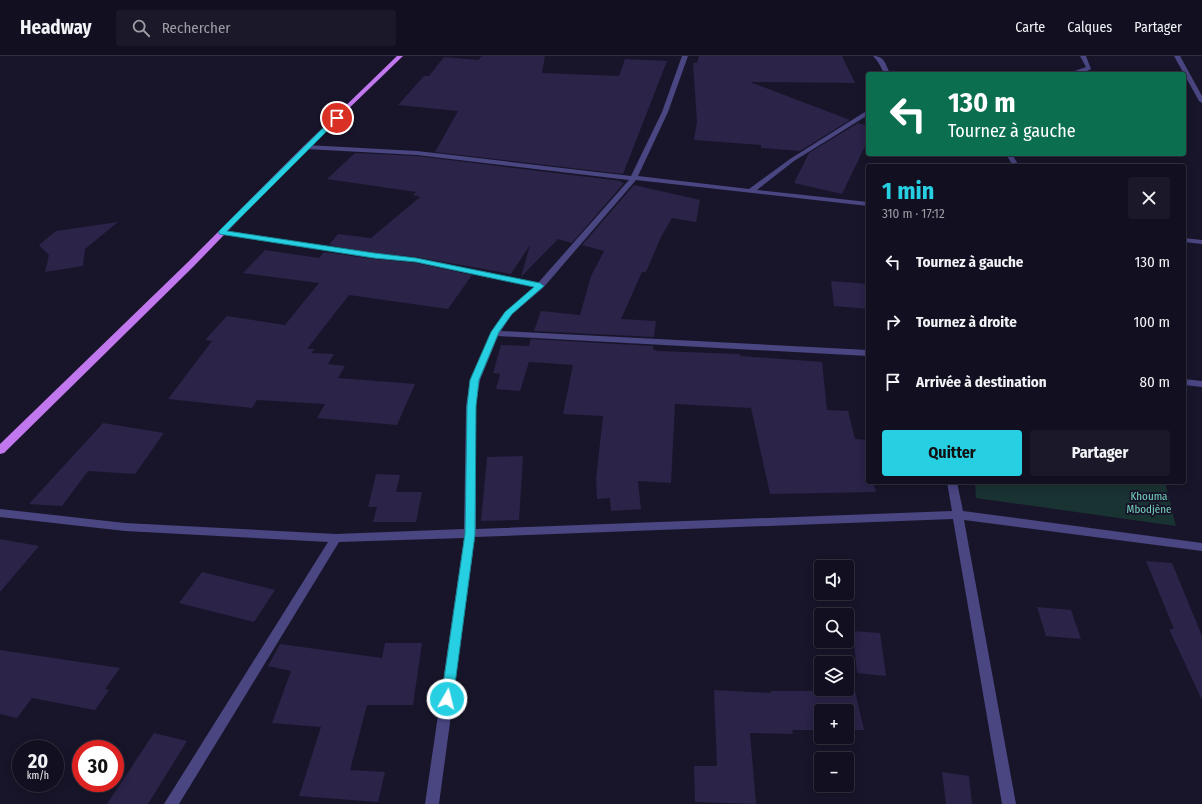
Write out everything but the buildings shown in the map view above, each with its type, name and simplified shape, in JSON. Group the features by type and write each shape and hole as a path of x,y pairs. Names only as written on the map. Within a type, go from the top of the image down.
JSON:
{"main road":[{"path":"0,450 400,56"}],"street":[{"path":"432,804 470,534 471,406 475,380 495,332 509,312 540,286 633,179 664,112 685,56"},
{"path":"876,56 882,62 886,72"},
{"path":"1081,72 1089,68 1083,56"},
{"path":"1177,56 1186,72"},
{"path":"1186,72 1202,101"},
{"path":"752,190 792,160 866,113"},
{"path":"306,147 417,153 633,179 752,190 866,204"},
{"path":"222,232 374,256 416,260 540,286"},
{"path":"1186,240 1202,242"},
{"path":"495,332 866,353"},
{"path":"1186,382 1202,384"},
{"path":"952,484 1010,804"},
{"path":"0,513 125,527 336,538 958,515 1202,547"},
{"path":"171,804 336,538"}],"green space":[{"name":"Khouma Mbodjène","path":"975,484 1166,484 1176,526 976,498"}],"route":[{"path":"337,118 306,147 222,232 334,248 374,256 416,260 540,286 509,312 495,332 475,380 471,406 470,534 447,699"}]}
